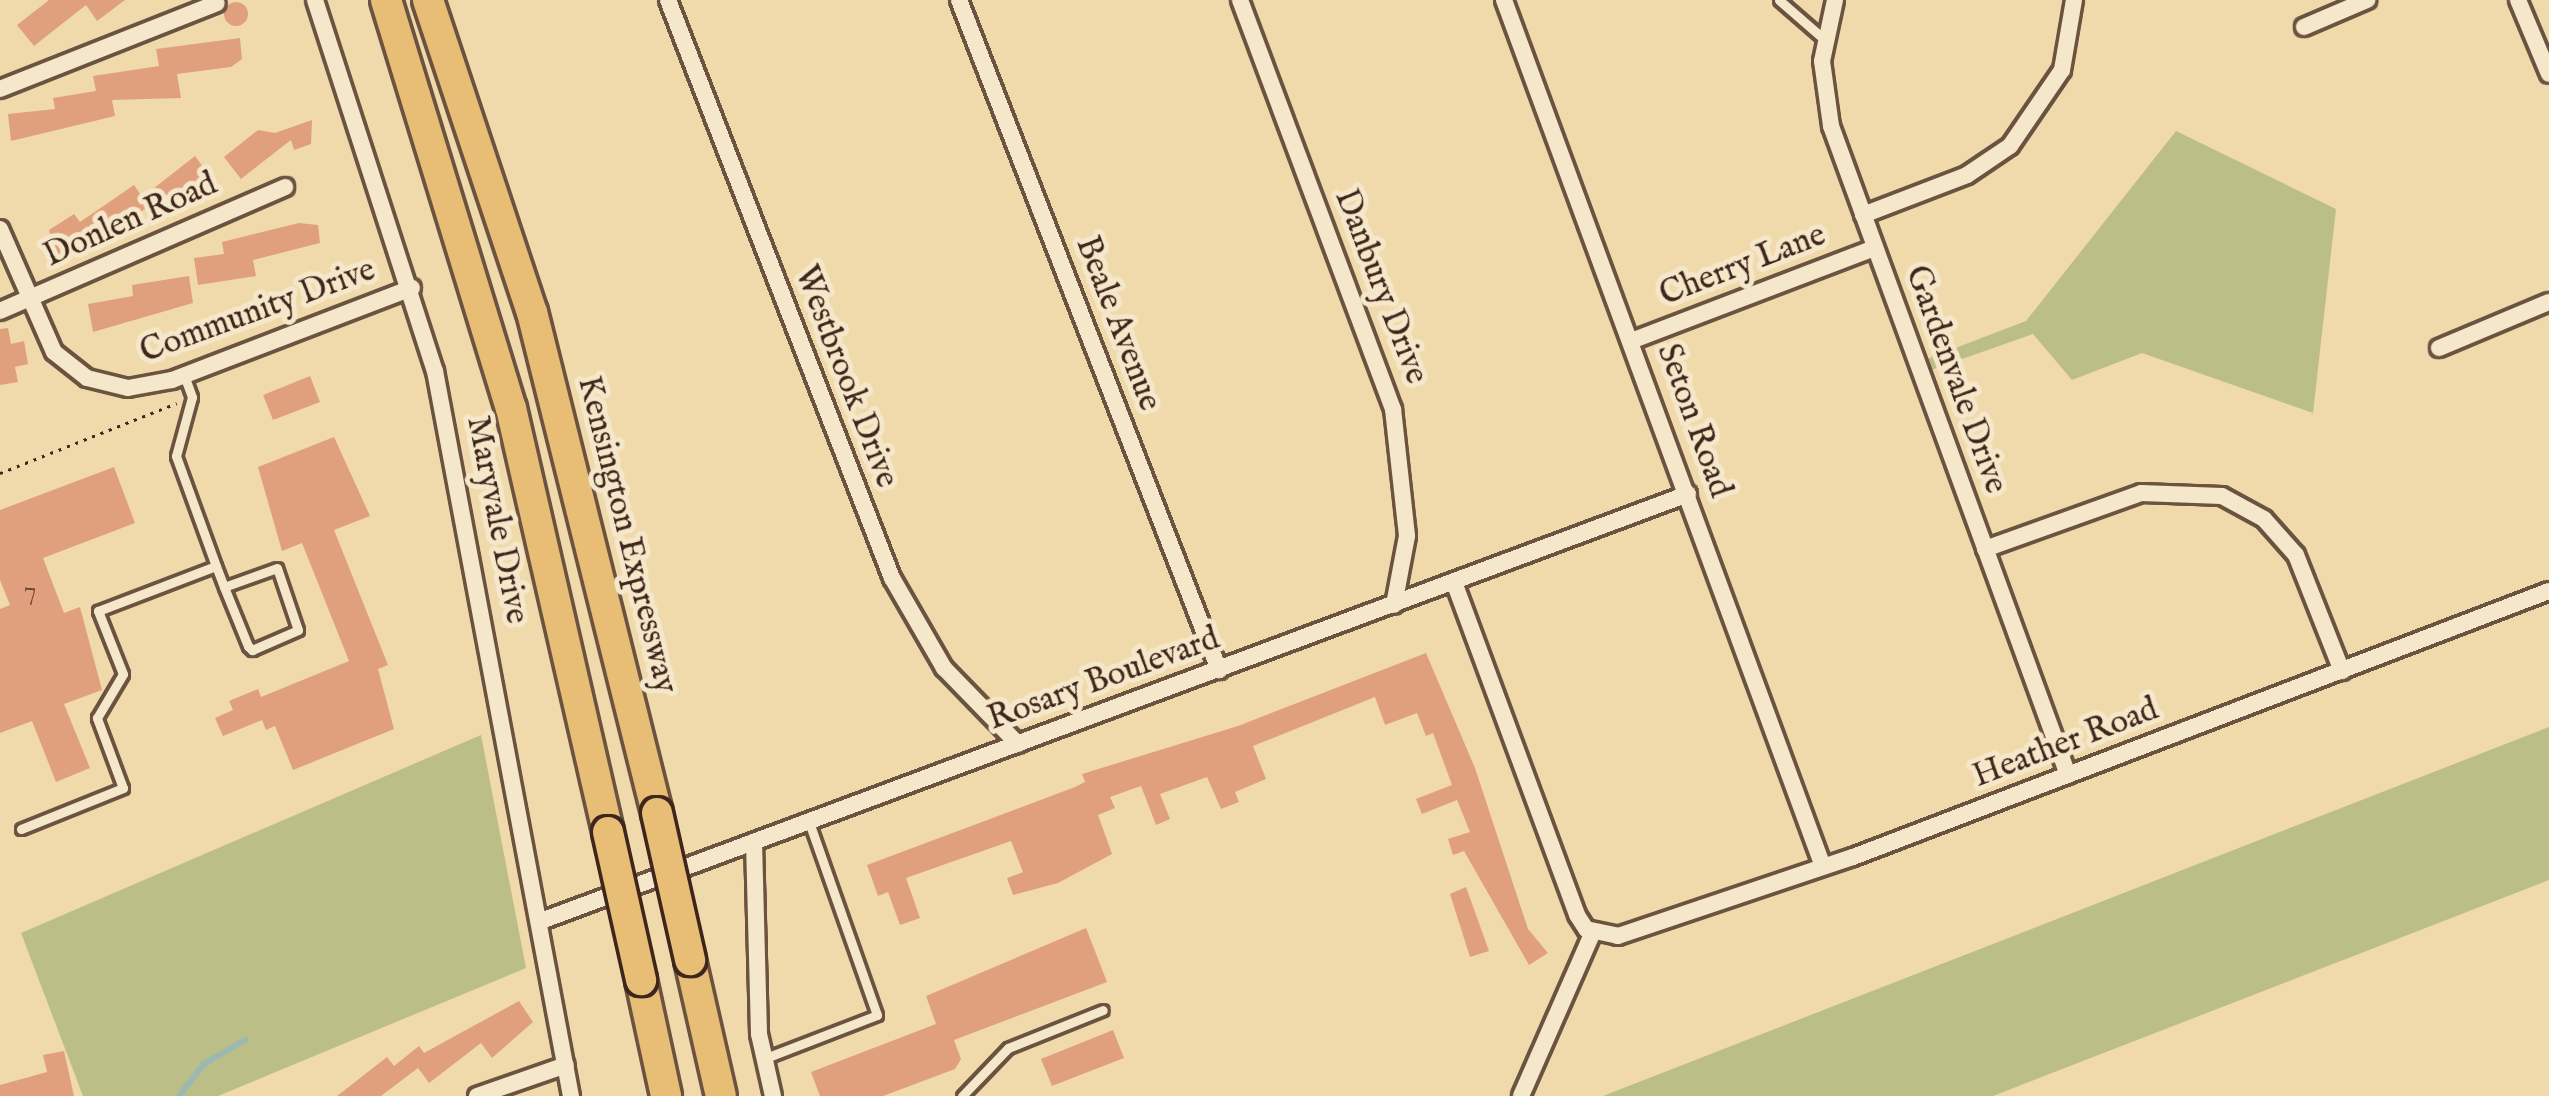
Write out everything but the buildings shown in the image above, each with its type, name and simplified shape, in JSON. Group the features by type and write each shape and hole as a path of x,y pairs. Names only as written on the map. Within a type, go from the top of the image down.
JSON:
{"highway":[{"path":"386,0 506,390 666,1096"},
{"name":"Kensington Expressway","path":"428,0 532,312 657,813 721,1096"}],"street":[{"name":"Maryvale Drive","path":"315,0 412,288 470,535 571,1096"},
{"name":"Westbrook Drive","path":"668,0 892,578 944,668 1018,744"},
{"name":"Beale Avenue","path":"958,0 1219,670"},
{"name":"Danbury Drive","path":"1240,0 1394,409 1406,536 1394,605"},
{"name":"Seton Road","path":"1504,0 1822,864"},
{"name":"Gardenvale Drive","path":"1835,0 1825,40 1823,94 2068,775"},
{"name":"Cherry Lane","path":"1863,215 1967,175 2010,146 2062,70 2074,0"},
{"path":"2304,27 2367,0"},
{"path":"2518,0 2549,74"},
{"path":"0,89 218,3"},
{"name":"Donlen Road","path":"0,311 285,187"},
{"name":"Community Drive","path":"0,229 55,352 87,378 128,388 184,375 412,288"},
{"name":"Cherry Lane","path":"1631,340 1875,248"},
{"path":"2439,348 2549,302"},
{"path":"1985,549 2140,493 2222,496 2264,519 2296,555 2342,671"},
{"name":"Rosary Boulevard","path":"542,921 1688,494"},
{"path":"1454,582 1577,915 1596,933 1521,1096"},
{"name":"Heather Road","path":"1596,933 1632,935 2549,591"},
{"path":"754,842 763,1058 773,1096"},
{"path":"477,1096 566,1065"}],"lane":[{"path":"1779,0 1825,40"},
{"path":"184,375 192,397 176,456 224,587 252,650 298,630 277,568 224,587"},
{"path":"21,829 123,788 97,718 123,674 98,611 216,566"},
{"path":"763,1058 877,1015 809,822"},
{"path":"962,1096 1008,1048 1103,1010"}],"path":[{"path":"0,473 192,397"}],"green space":[{"path":"2176,131 2336,209 2313,413 2142,353 2072,380 2033,334 1931,370 1924,360 2026,321"},
{"path":"2549,727 2549,880 1993,1096 1603,1096"},
{"path":"481,735 526,968 218,1096 83,1096 21,933"}],"waterway":[{"path":"179,1096 204,1064 245,1040"}]}
